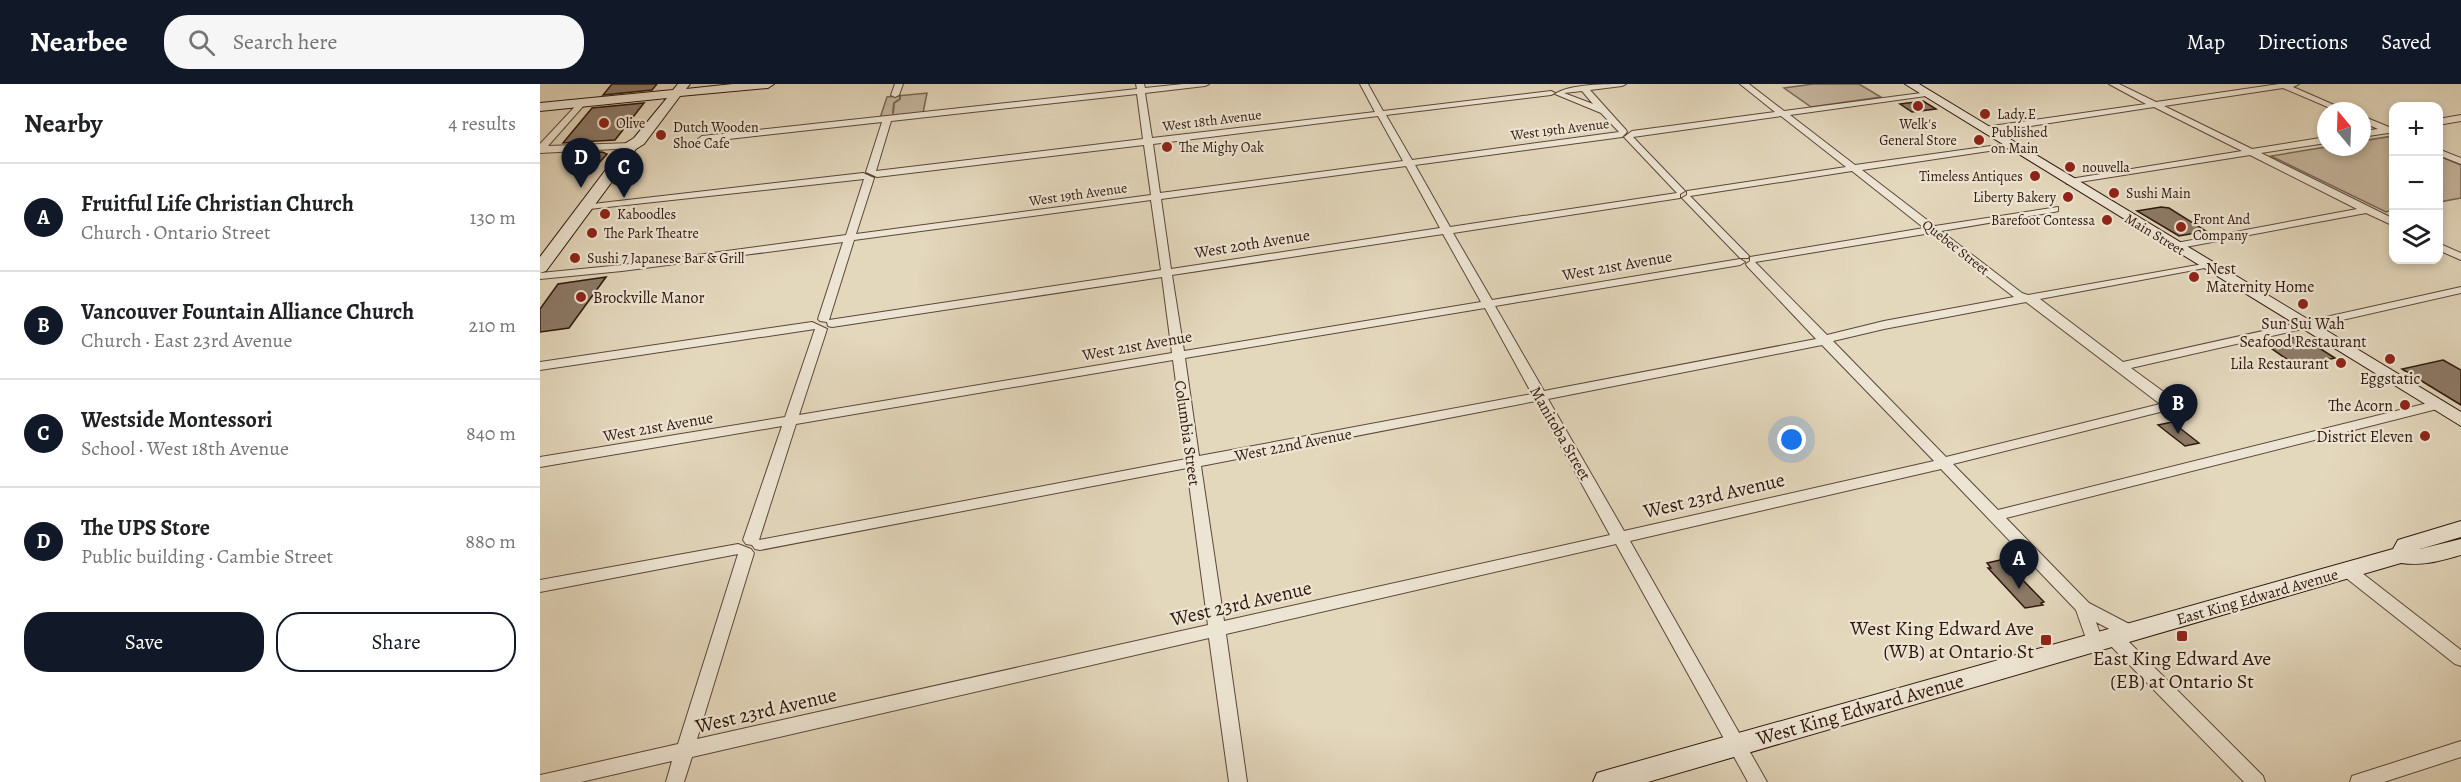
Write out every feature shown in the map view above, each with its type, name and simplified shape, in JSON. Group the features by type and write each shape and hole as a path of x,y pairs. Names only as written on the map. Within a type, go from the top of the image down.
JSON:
{"main road":[{"path":"540,106 663,89 768,84"},
{"name":"Main Street","path":"1918,87 2009,145 2461,420"},
{"path":"540,268 631,146 639,141 681,88"},
{"path":"631,146 626,142 663,89"},
{"name":"East King Edward Avenue","path":"2401,555 2406,546 2461,529"},
{"name":"East King Edward Avenue","path":"2113,637 2401,555 2424,558 2461,547"},
{"name":"West King Edward Avenue","path":"1607,782 2113,637"}],"street":[{"path":"896,94 899,84"},
{"path":"702,139 887,120 1140,88 1205,84"},
{"name":"Manitoba Street","path":"1364,84 1758,782"},
{"name":"West 18th Avenue","path":"584,208 1149,142 1555,90 1622,84"},
{"name":"Quebec Street","path":"1744,84 2018,295 2035,301 2167,401 2167,406"},
{"path":"2113,84 2389,221"},
{"path":"1985,130 2295,84"},
{"path":"2282,85 2323,102"},
{"name":"West 19th Avenue","path":"540,276 1156,197 1782,113 1918,87"},
{"name":"Columbia Street","path":"1140,88 1165,273 1173,312 1176,356 1238,782"},
{"path":"1584,88 1603,111 1684,195 2256,782"},
{"path":"1555,90 1603,111"},
{"path":"540,150 582,102"},
{"path":"2443,121 2461,118"},
{"path":"675,782 887,120"},
{"path":"2371,122 2389,129"},
{"path":"2371,133 2389,130"},
{"path":"2070,182 2317,142"},
{"name":"West 20th Avenue","path":"540,366 2009,145"},
{"path":"540,150 631,146"},
{"path":"2443,154 2461,161"},
{"name":"West 21st Avenue","path":"540,462 2054,209"},
{"path":"2175,246 2367,210"},
{"path":"2443,248 2461,257"},
{"name":"West 22nd Avenue","path":"540,586 1802,347 1861,330 2205,265"},
{"path":"2121,366 2461,290"},
{"path":"1996,515 2436,405"},
{"name":"West 23rd Avenue","path":"545,782 1622,538 1944,462 2167,406"},
{"path":"2347,570 2461,659"},
{"path":"2083,607 2113,637"},
{"path":"2359,782 2461,749"}],"shaded area":[{"path":"1813,84 1859,84 1881,97 1811,107 1784,88"},
{"path":"927,93 923,113 880,118 887,97"},
{"path":"2389,137 2389,211 2386,212 2271,156 2317,148 2317,156 2371,156 2371,140"},
{"path":"2443,158 2461,165 2461,198 2443,201"}],"building":[{"path":"612,84 657,84 652,90 603,95"},
{"name":"Welk's General Store","path":"1923,101 1936,109 1912,112 1900,104"},
{"name":"Olive","path":"644,103 615,140 563,143 592,108"},
{"path":"602,152 607,154 599,163 570,167 581,153"},
{"path":"2169,208 2206,231 2179,236 2137,211"},
{"path":"606,277 569,328 540,332 540,309 558,284"},
{"path":"2300,336 2335,358 2298,367 2265,344"},
{"path":"2443,360 2461,370 2461,405 2402,369"},
{"path":"2172,422 2199,443 2185,446 2158,425"},
{"path":"2000,560 2003,562 2011,560 2025,575 2019,576 2044,602 2041,603 2043,605 2025,608 1988,568 1991,568 1987,563"}],"waterway":[{"path":"893,113 894,103 900,99 900,95"}],"place":[{"name":"Welk's General Store","path":"1918,106"},
{"name":"Lady.E","path":"1985,114"},
{"name":"Olive","path":"604,123"},
{"name":"Dutch Wooden Shoe Cafe","path":"661,135"},
{"name":"Published on Main","path":"1979,140"},
{"name":"The Mighy Oak","path":"1167,147"},
{"name":"nouvella","path":"2070,167"},
{"name":"Timeless Antiques","path":"2035,176"},
{"name":"The UPS Store","path":"581,188"},
{"name":"Sushi Main","path":"2114,193"},
{"name":"Liberty Bakery","path":"2068,197"},
{"name":"Westside Montessori","path":"624,198"},
{"name":"Kaboodles","path":"605,214"},
{"name":"Barefoot Contessa","path":"2107,220"},
{"name":"Front And Company","path":"2181,227"},
{"name":"The Park Theatre","path":"592,233"},
{"name":"Sushi 7 Japanese Bar & Grill","path":"575,258"},
{"name":"Nest Maternity Home","path":"2194,277"},
{"name":"Brockville Manor","path":"581,297"},
{"name":"Sun Sui Wah Seafood Restaurant","path":"2303,304"},
{"name":"Eggstatic","path":"2390,359"},
{"name":"Lila Restaurant","path":"2341,363"},
{"name":"The Acorn","path":"2405,405"},
{"name":"Vancouver Fountain Alliance Church","path":"2178,434"},
{"name":"District Eleven","path":"2425,436"},
{"name":"Fruitful Life Christian Church","path":"2019,589"},
{"name":"East King Edward Ave (EB) at Ontario St","path":"2182,636"},
{"name":"West King Edward Ave (WB) at Ontario St","path":"2046,640"}]}
